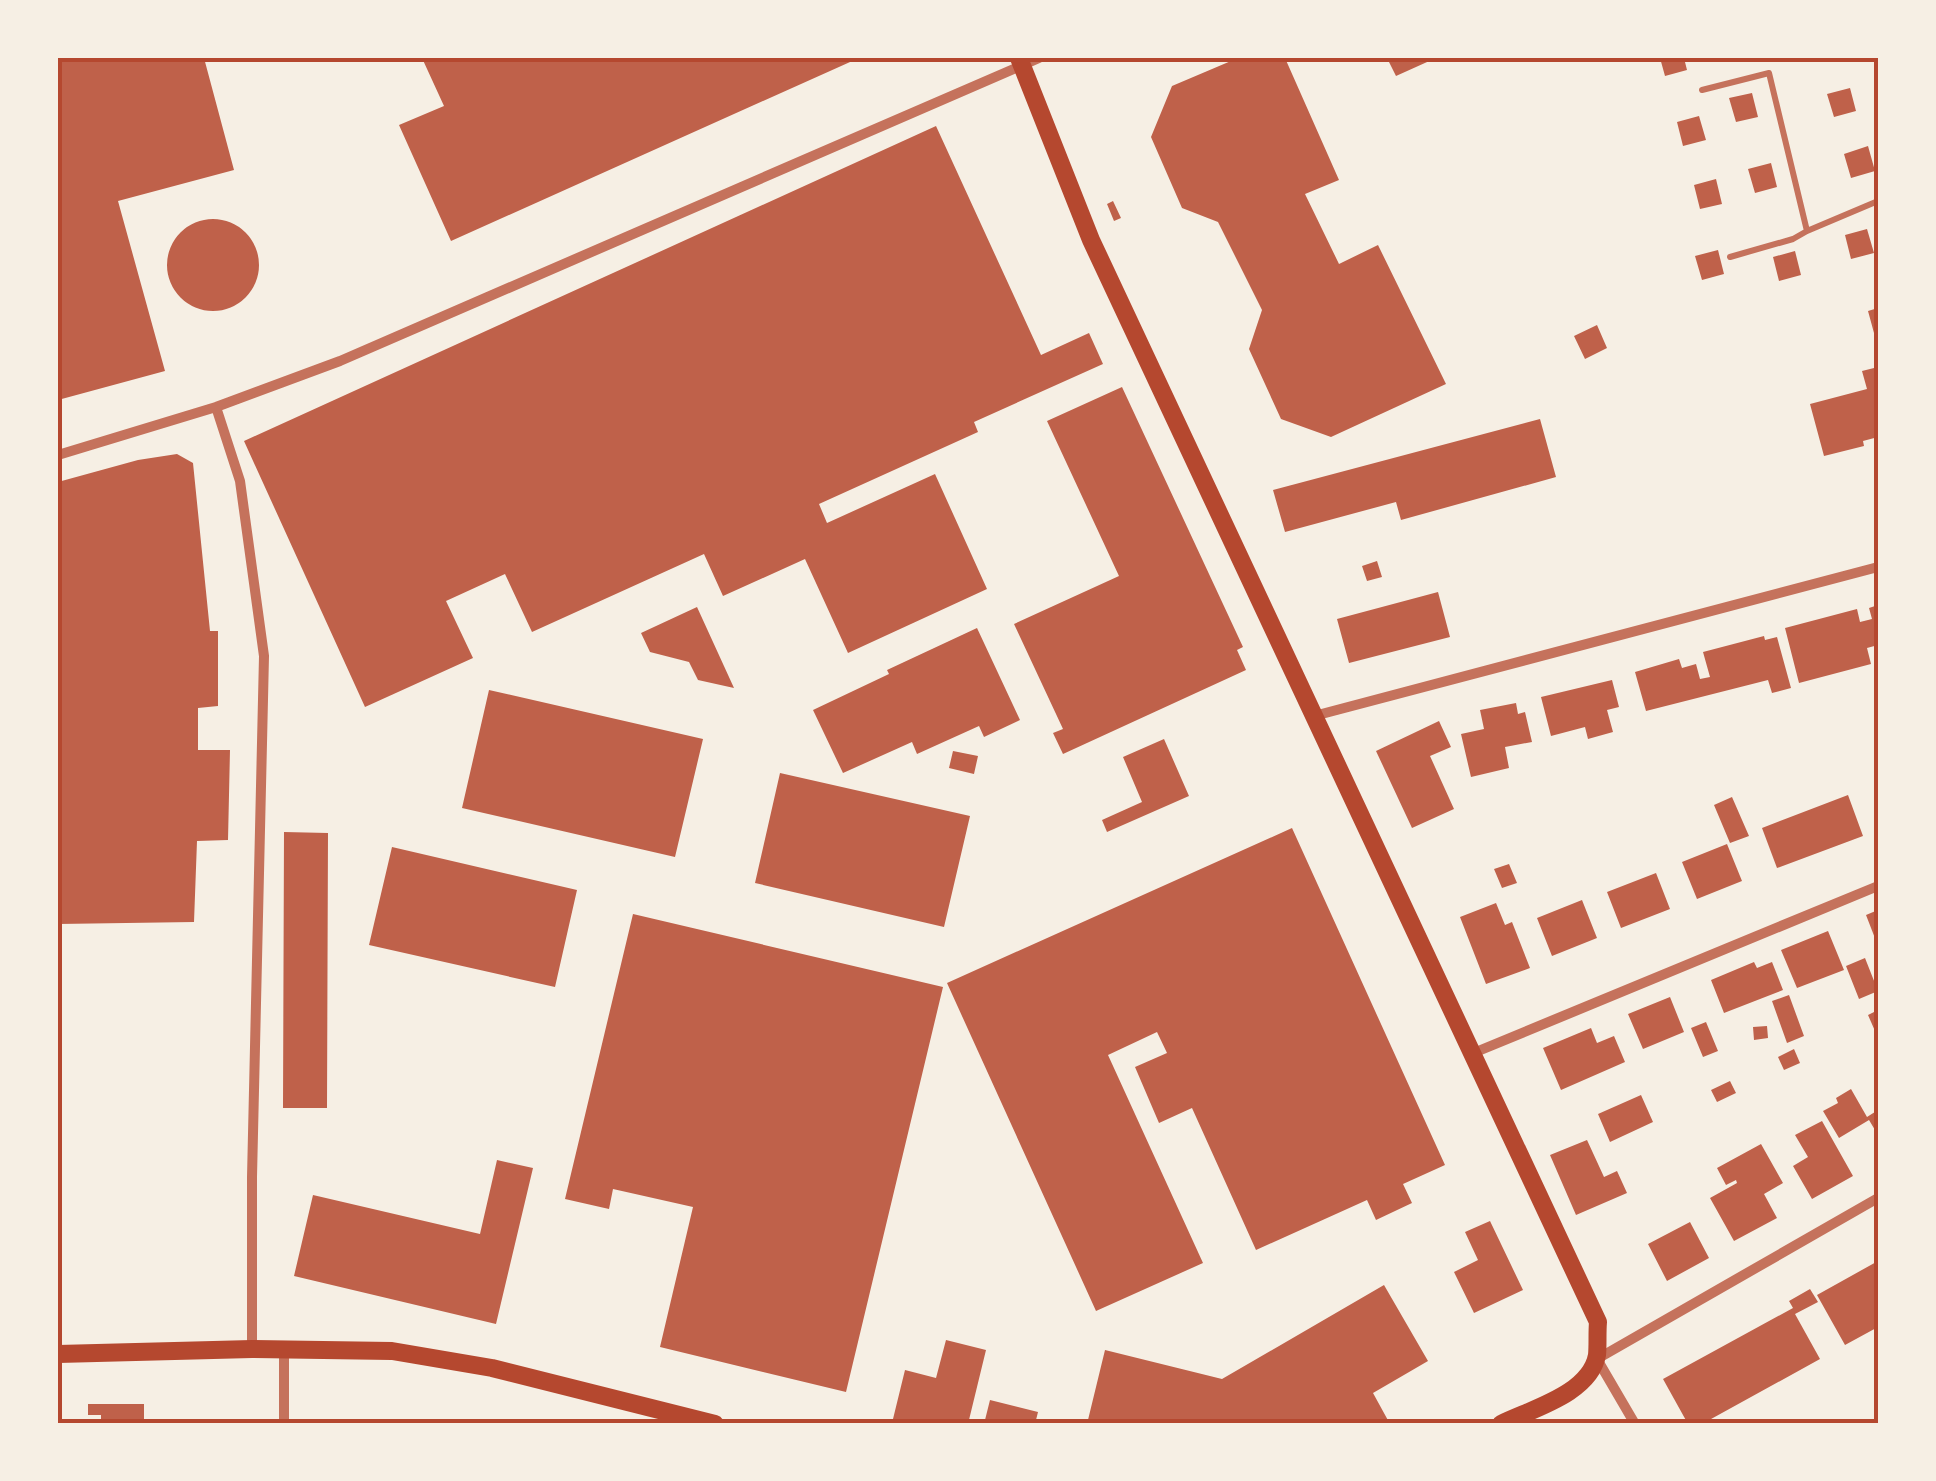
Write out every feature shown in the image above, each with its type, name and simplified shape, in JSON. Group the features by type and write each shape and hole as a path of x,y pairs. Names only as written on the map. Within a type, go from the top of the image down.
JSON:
{"main road":[{"path":"1026,60 1091,240 1598,1322 1596,1359 1584,1378 1569,1392 1500,1424"},
{"path":"58,1354 392,1351 492,1368 715,1424"}],"street":[{"path":"58,455 216,408 340,361 1026,60"},
{"path":"216,408 240,481 264,656 252,1176 252,1350"},
{"path":"1313,716 1878,567"},
{"path":"1470,1054 1878,886"},
{"path":"1635,1424 1596,1359 1878,1198"},
{"path":"284,1350 284,1424"}],"lane":[{"path":"1702,90 1770,73 1807,231"},
{"path":"1730,257 1793,239 1878,202"}],"building":[{"path":"58,58 204,58 234,170 118,201 165,371 58,400"},
{"path":"422,58 859,58 451,241 399,125 444,106"},
{"path":"1238,58 1285,58 1339,180 1305,194 1339,264 1378,245 1446,384 1331,437 1281,419 1249,349 1262,310 1218,222 1182,208 1151,137 1172,86"},
{"path":"1387,58 1436,58 1396,76"},
{"path":"1660,58 1684,58 1687,70 1665,76"},
{"path":"1850,88 1856,111 1834,117 1827,94"},
{"path":"1752,93 1758,117 1736,122 1729,98"},
{"path":"1699,116 1706,140 1683,146 1677,122"},
{"path":"936,126 1041,355 1089,333 1103,364 974,422 978,432 819,504 827,523 935,474 987,589 848,653 805,559 723,596 704,554 532,632 505,574 446,601 473,658 365,707 244,441"},
{"path":"1868,146 1875,171 1851,178 1844,154"},
{"path":"1771,163 1777,187 1755,193 1748,169"},
{"path":"1716,179 1722,204 1700,209 1694,185"},
{"path":"1113,201 1121,218 1114,221 1107,204"},
{"path":"213,219 231,223 245,233 255,247 259,265 255,283 245,297 231,307 213,311 195,307 181,297 171,283 167,265 171,247 181,233 195,223"},
{"path":"1867,229 1874,253 1851,259 1845,235"},
{"path":"1718,250 1724,274 1702,280 1695,256"},
{"path":"1795,251 1801,275 1779,281 1773,257"},
{"path":"1878,308 1878,332 1874,333 1868,311"},
{"path":"1597,325 1607,348 1585,359 1574,336"},
{"path":"1878,367 1878,437 1863,441 1864,446 1824,456 1810,404 1867,389 1862,371"},
{"path":"1122,387 1243,647 1237,650 1246,670 1063,754 1053,733 1063,729 1014,624 1119,576 1047,421"},
{"path":"1540,419 1556,477 1401,520 1396,502 1285,532 1273,490"},
{"path":"177,454 193,463 210,631 218,631 218,706 198,708 198,750 230,750 228,840 197,841 194,922 58,924 58,482 138,460"},
{"path":"1377,561 1382,577 1367,581 1362,566"},
{"path":"1438,592 1450,637 1349,663 1337,619"},
{"path":"1878,605 1878,645 1867,648 1871,664 1799,683 1785,628 1857,609 1860,622 1872,619 1869,608"},
{"path":"697,607 734,688 698,680 689,662 650,652 641,633"},
{"path":"977,628 1020,720 984,737 979,726 917,754 912,742 843,773 813,710"},
{"path":"1764,636 1765,640 1777,637 1791,688 1772,693 1768,680 1646,711 1635,672 1679,659 1682,668 1696,664 1700,679 1710,677 1703,652"},
{"path":"1612,680 1619,707 1607,710 1613,732 1588,739 1585,727 1551,736 1541,697"},
{"path":"489,690 703,739 675,857 462,808"},
{"path":"1516,703 1518,714 1525,712 1532,742 1505,747 1509,768 1471,777 1461,734 1484,729 1480,710"},
{"path":"1439,721 1451,747 1430,756 1454,809 1412,828 1376,751"},
{"path":"1164,739 1189,796 1107,832 1102,820 1142,802 1123,757"},
{"path":"953,751 978,756 974,774 949,768"},
{"path":"780,773 970,816 944,927 755,883"},
{"path":"1848,795 1863,836 1777,868 1762,828"},
{"path":"1732,797 1749,836 1730,843 1714,805"},
{"path":"1292,828 1445,1165 1403,1184 1412,1203 1376,1220 1367,1200 1256,1250 1192,1108 1159,1123 1135,1067 1167,1053 1157,1032 1108,1055 1203,1263 1096,1311 947,983"},
{"path":"284,832 328,833 327,1108 283,1108"},
{"path":"1727,844 1742,881 1697,899 1682,862"},
{"path":"392,847 577,890 555,987 369,945"},
{"path":"1509,864 1517,883 1502,888 1494,869"},
{"path":"1656,873 1670,909 1621,928 1607,892"},
{"path":"1582,900 1597,938 1552,956 1537,918"},
{"path":"1496,903 1505,925 1512,922 1530,968 1486,984 1460,917"},
{"path":"1878,910 1878,946 1866,915"},
{"path":"633,914 943,987 846,1392 660,1347 693,1207 613,1189 609,1209 565,1199"},
{"path":"1828,931 1844,970 1797,988 1781,950"},
{"path":"1865,958 1878,991 1859,999 1846,966"},
{"path":"1754,962 1757,968 1772,962 1783,990 1724,1013 1711,980"},
{"path":"1789,995 1804,1036 1787,1043 1772,1001"},
{"path":"1670,997 1684,1032 1643,1049 1628,1014"},
{"path":"1878,1010 1878,1030 1875,1031 1868,1015"},
{"path":"1706,1022 1718,1051 1703,1057 1691,1028"},
{"path":"1767,1026 1768,1038 1754,1040 1753,1027"},
{"path":"1591,1028 1597,1043 1614,1036 1625,1062 1561,1090 1543,1048"},
{"path":"1794,1049 1800,1063 1784,1070 1778,1057"},
{"path":"1730,1081 1736,1093 1717,1102 1711,1090"},
{"path":"1851,1089 1867,1117 1878,1110 1878,1135 1869,1120 1839,1138 1823,1111"},
{"path":"1641,1095 1653,1122 1610,1142 1598,1114"},
{"path":"1822,1121 1853,1176 1812,1199 1793,1166 1808,1157 1795,1135"},
{"path":"1587,1140 1604,1177 1617,1171 1627,1193 1576,1215 1550,1155"},
{"path":"1761,1144 1783,1183 1764,1194 1777,1218 1734,1241 1710,1198 1737,1183 1736,1180 1726,1185 1717,1168"},
{"path":"497,1160 533,1168 496,1324 294,1276 313,1195 480,1234"},
{"path":"1490,1221 1523,1290 1474,1313 1454,1272 1478,1260 1465,1232"},
{"path":"1690,1222 1709,1258 1667,1281 1648,1244"},
{"path":"1878,1261 1878,1327 1845,1345 1817,1295"},
{"path":"1384,1285 1428,1361 1373,1393 1390,1424 1087,1424 1105,1350 1222,1379"},
{"path":"1810,1289 1818,1302 1795,1314 1820,1359 1702,1424 1688,1424 1663,1379 1793,1308 1789,1301"},
{"path":"946,1340 986,1350 968,1424 909,1424 893,1419 905,1370 936,1378"},
{"path":"990,1400 1038,1412 1035,1424 984,1424"},
{"path":"88,1404 144,1404 144,1424 101,1424 101,1415 88,1415"}]}
